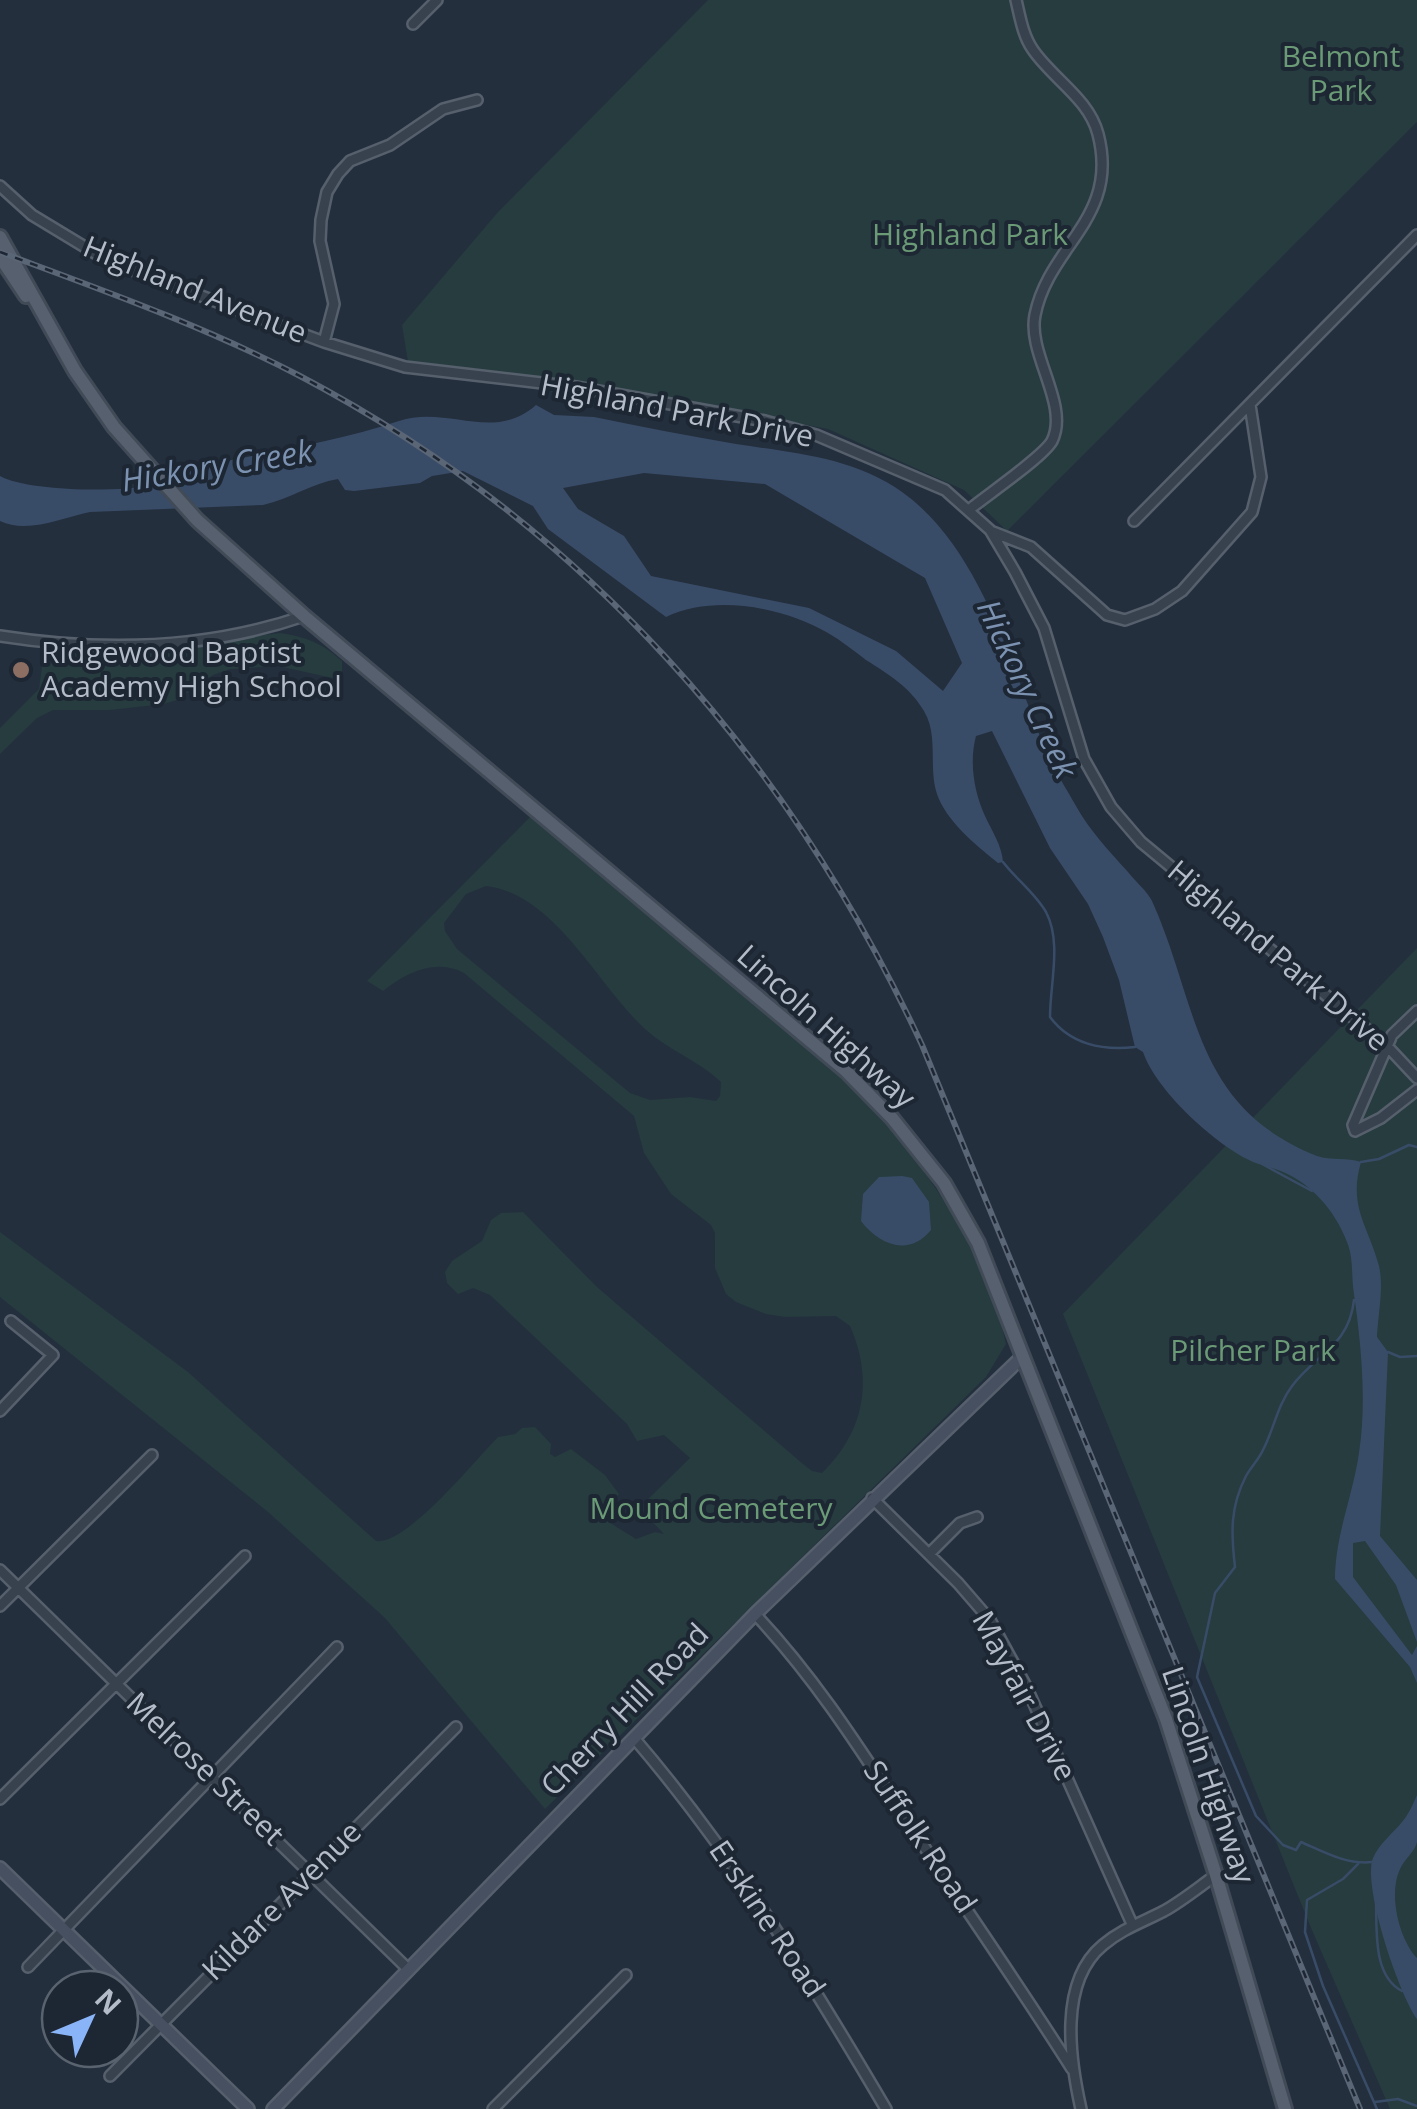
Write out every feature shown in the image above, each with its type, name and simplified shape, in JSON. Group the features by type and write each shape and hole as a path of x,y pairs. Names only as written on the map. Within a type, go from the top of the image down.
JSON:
{"main road":[{"name":"Lincoln Highway","path":"0,237 43,318"},
{"name":"Lincoln Highway","path":"0,257 114,427 211,533 304,616 846,1071 892,1118 944,1183 978,1243 1166,1720 1285,2109"}],"street":[{"path":"414,24 437,0"},
{"path":"970,509 1051,443 1057,424 1035,344 1034,318 1053,271 1098,199 1101,176 1097,130 1084,105 1031,48 1016,0"},
{"path":"324,342 334,304 320,241 320,220 327,192 338,174 350,161 390,145 442,109 476,100"},
{"name":"Highland Avenue","path":"0,186 32,214 108,261 324,342 405,366"},
{"path":"1134,521 1417,235"},
{"name":"Highland Park Drive","path":"405,366 576,387 802,430 945,490 990,530 1044,628 1084,759 1110,807 1142,842 1388,1046 1417,1078"},
{"path":"990,530 1031,547 1107,615 1125,620 1154,609 1182,591 1252,512 1261,477 1250,405"},
{"path":"0,636 108,648 170,644 255,633 304,616"},
{"path":"1417,1011 1392,1035 1354,1125 1355,1131 1381,1118 1417,1090"},
{"path":"0,1411 53,1355 11,1321"},
{"name":"Cherry Hill Road","path":"274,2109 754,1614 1022,1356"},
{"path":"0,1606 152,1456"},
{"name":"Mayfair Drive","path":"872,1498 990,1620 1026,1686 1132,1924"},
{"path":"929,1554 960,1523 978,1517"},
{"path":"0,1798 245,1556"},
{"name":"Melrose Street","path":"0,1570 409,1970"},
{"name":"Suffolk Road","path":"754,1614 792,1653 829,1701 1072,2069"},
{"path":"28,1967 337,1647"},
{"name":"Kildare Avenue","path":"110,2076 456,1727"},
{"name":"Erskine Road","path":"634,1738 763,1908 886,2109"},
{"path":"0,1868 248,2109"},
{"path":"1080,2109 1072,2069 1072,2018 1079,1979 1099,1948 1132,1924 1165,1910 1216,1876"},
{"path":"493,2109 626,1974"}],"green space":[{"name":"Highland Park","path":"708,0 1417,0 1417,122 1007,531 964,490 828,429 576,382 408,362 402,325 498,212"},
{"path":"280,633 306,639 328,650 342,661 342,674 337,679 278,666 230,669 164,704 110,710 53,710 37,718 0,754 0,728 39,689 44,651 51,647 139,651"},
{"name":"Mound Cemetery","path":"533,814 863,1095 950,1211 984,1275 1006,1344 986,1377 545,1809 385,1618 268,1512 0,1297 0,1232 188,1372 376,1541 389,1539 422,1516 498,1437 535,1427 551,1444 550,1454 555,1457 571,1449 605,1475 619,1494 610,1506 607,1521 636,1539 655,1532 664,1534 639,1508 690,1458 664,1435 637,1441 627,1424 490,1295 473,1288 458,1294 447,1283 445,1272 452,1261 482,1241 491,1220 501,1213 523,1212 597,1287 803,1464 822,1473 847,1440 861,1405 862,1366 850,1326 836,1316 766,1314 726,1294 715,1268 715,1233 711,1225 671,1194 644,1153 634,1116 464,973 432,967 401,978 383,991 367,981","holes":["486,886 511,893 554,923 645,1029 721,1082 716,1101 690,1097 650,1100 630,1093 457,949 444,923 466,894"]},
{"name":"Pilcher Park","path":"1417,948 1417,2109 1390,2109 1311,1928 1063,1314"}],"water":[{"path":"536,405 554,415 594,417 843,464 902,492 951,541 988,605 1057,774 1081,815 1152,901 1205,1049 1222,1081 1245,1110 1276,1135 1317,1156 1361,1162 1358,1204 1380,1274 1377,1337 1388,1352 1380,1536 1417,1580 1417,1642 1396,1585 1365,1541 1353,1543 1353,1577 1412,1655 1417,1646 1417,1683 1410,1667 1335,1579 1363,1413 1352,1261 1342,1230 1310,1188 1287,1174 1247,1159 1202,1127 1172,1098 1143,1052 1135,1047 1119,980 1103,937 1088,904 1050,848 992,731 976,736 973,766 981,807 1001,850 1003,862 998,863 963,832 941,804 934,784 928,721 912,695 890,676 828,633 770,610 705,606 666,617 548,529 533,506 463,471 432,476 420,483 354,491 345,490 338,479 263,505 90,512 22,526 0,521 0,476 51,488 136,488 213,464 417,417 487,423 520,416","holes":["644,473 765,484 925,578 962,663 943,691 896,651 809,608 651,576 624,536 578,509 563,488"]},
{"path":"879,1177 912,1178 929,1202 931,1230 913,1243 895,1245 876,1236 861,1221 863,1194"},
{"path":"1417,1795 1417,1842 1400,1869 1395,1903 1405,1940 1417,1958 1417,2019 1384,1940 1371,1872 1373,1858 1411,1809"}],"waterway":[{"path":"1003,862 1042,905 1051,924 1054,950 1050,1017 1067,1034 1088,1044 1135,1047"},
{"path":"1361,1162 1379,1159 1409,1145 1417,1147"},
{"name":"Hickory Creek","path":"1262,1164 1312,1191"},
{"path":"1354,1300 1339,1339 1287,1394 1263,1450 1241,1487 1233,1520 1235,1567 1215,1593 1197,1677 1256,1816 1283,1845 1296,1850 1301,1842 1345,1860 1372,1862"},
{"path":"1388,1352 1400,1357 1417,1356"},
{"path":"1358,1864 1343,1879 1307,1900 1305,1932 1323,1986 1377,2109"},
{"name":"Hickory Creek","path":"1376,1903 1381,1964 1402,1991"},
{"path":"1375,2102 1398,2099 1417,2106"}],"railway":[{"path":"0,252 227,341 300,376 402,436 498,503 586,577 667,658 741,746 808,840 868,940 922,1045 1360,2109"}],"place":[{"name":"Ridgewood Baptist Academy High School","path":"21,670"}],"park label":[{"name":"Belmont Park","path":"1341,74"}]}
